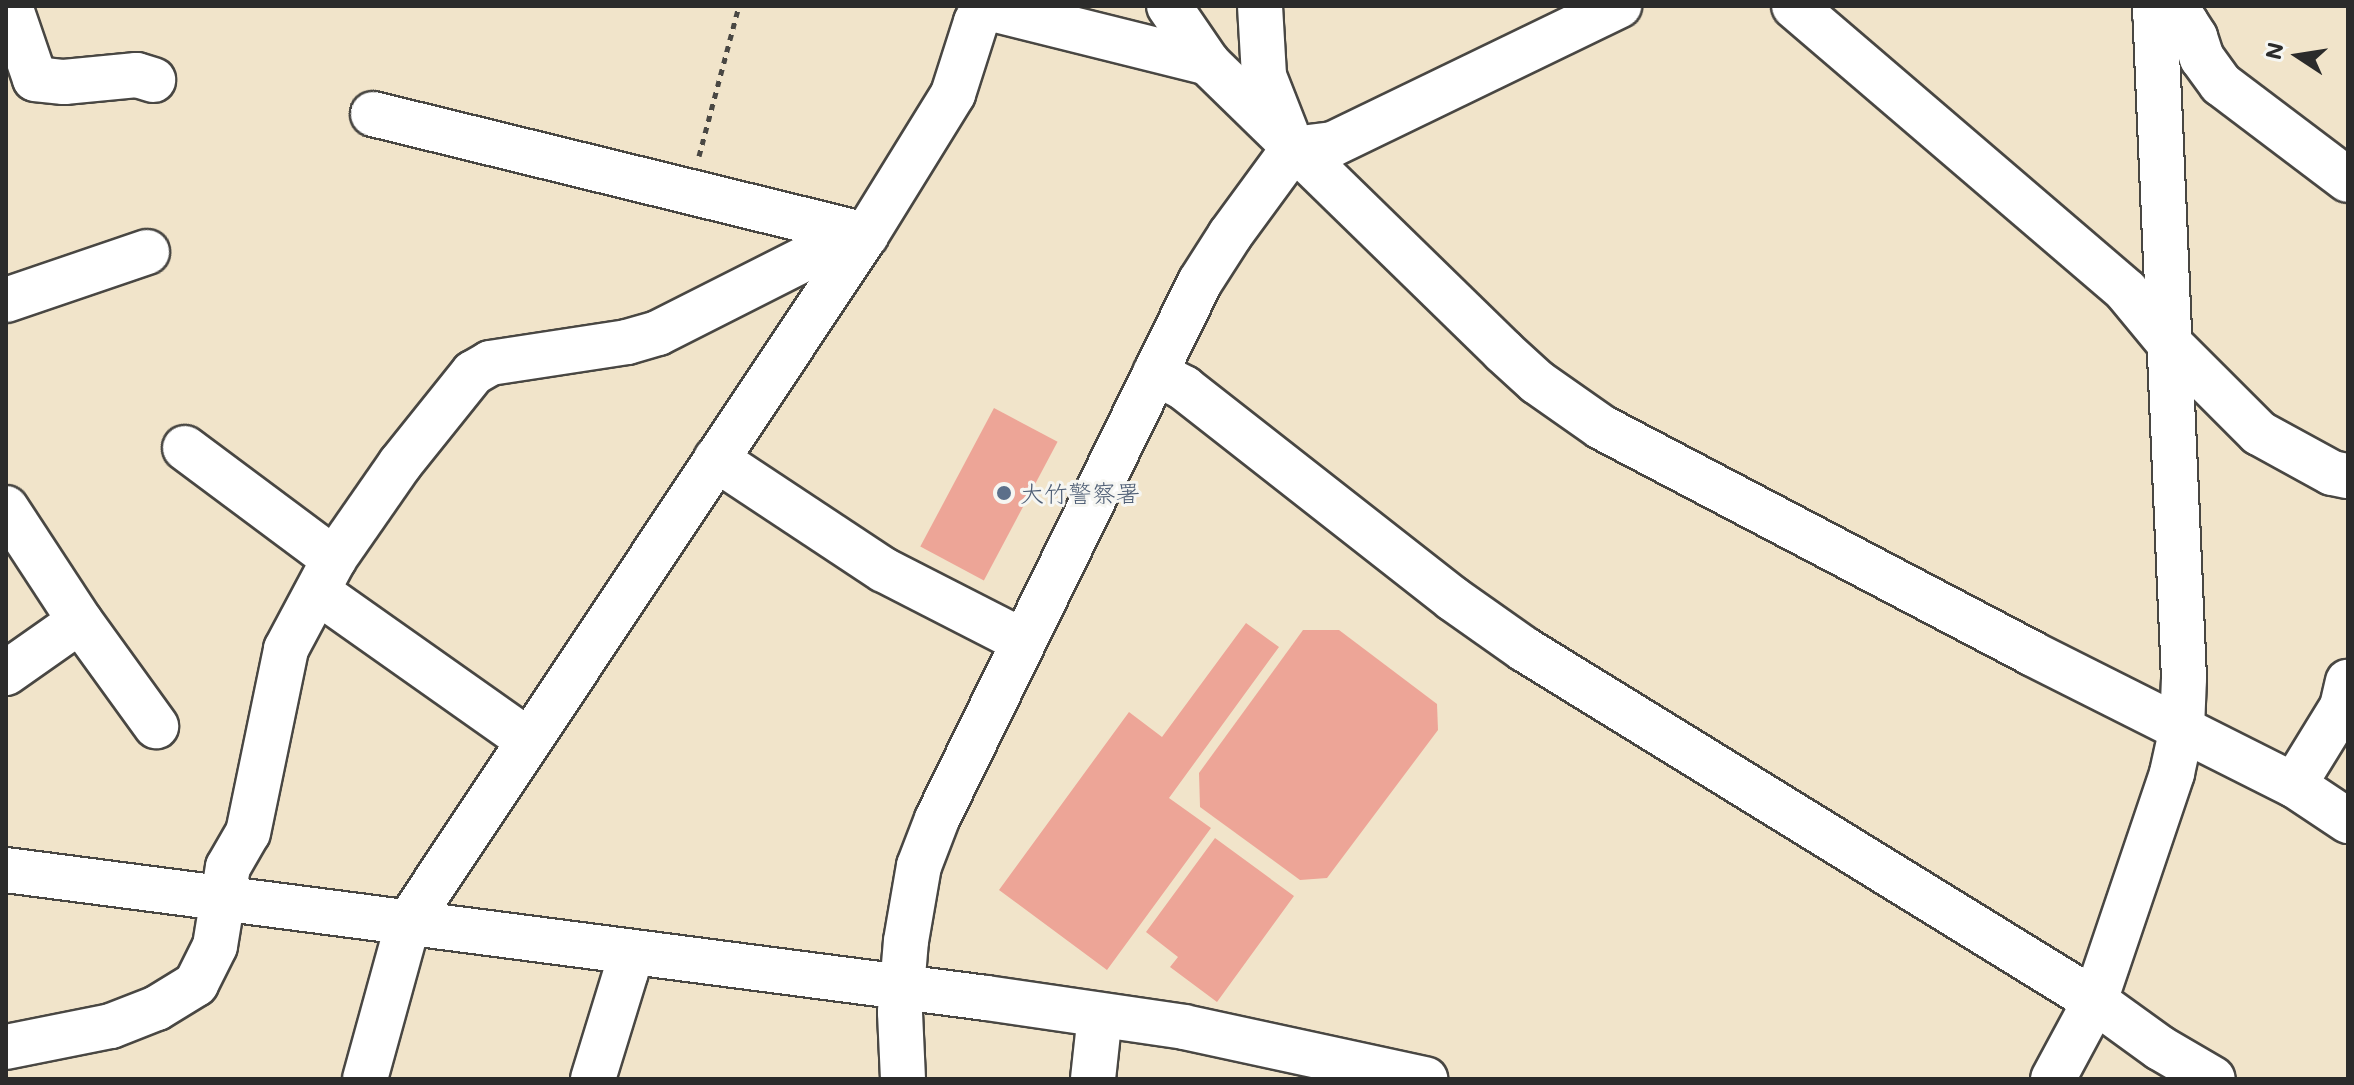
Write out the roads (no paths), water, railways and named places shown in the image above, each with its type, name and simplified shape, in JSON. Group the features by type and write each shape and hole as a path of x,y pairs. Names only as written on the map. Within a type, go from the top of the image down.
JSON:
{"street":[{"path":"10,6 35,79 64,82 137,75 153,80"},
{"path":"1169,6 1208,63 1293,149 1537,382 1601,427 2019,647 2294,785 2348,821"},
{"path":"1260,6 1264,76 1293,149"},
{"path":"903,1079 900,987 919,866 937,819 1200,282 1293,149 1333,144 1619,6"},
{"path":"1794,6 2126,291 2170,344 2259,433 2332,473 2348,476"},
{"path":"365,1079 408,923 866,235 953,94 982,8 1208,63"},
{"path":"2053,1079 2095,1001 2172,773 2182,728 2184,679 2155,10 2186,23 2202,58 2221,84 2348,180"},
{"path":"373,114 866,235"},
{"path":"6,1047 111,1026 157,1008 196,984 215,946 228,867 248,833 286,649 326,576 400,464 473,373 490,363 627,342 658,333 844,239 866,235"},
{"path":"6,300 147,252"},
{"path":"1155,373 1184,388 1453,599 1524,649 2095,1001 2160,1048 2213,1079"},
{"path":"185,448 326,576 529,741"},
{"path":"716,459 884,570 1023,641"},
{"path":"6,508 80,621 156,726"},
{"path":"6,673 80,621"},
{"path":"2294,785 2342,707 2348,682"},
{"path":"6,870 1184,1027 1425,1079"},
{"path":"593,1079 626,972 628,952"},
{"path":"1093,1079 1100,1015"}],"place":[{"name":"大竹警察署","path":"1004,493"}]}
